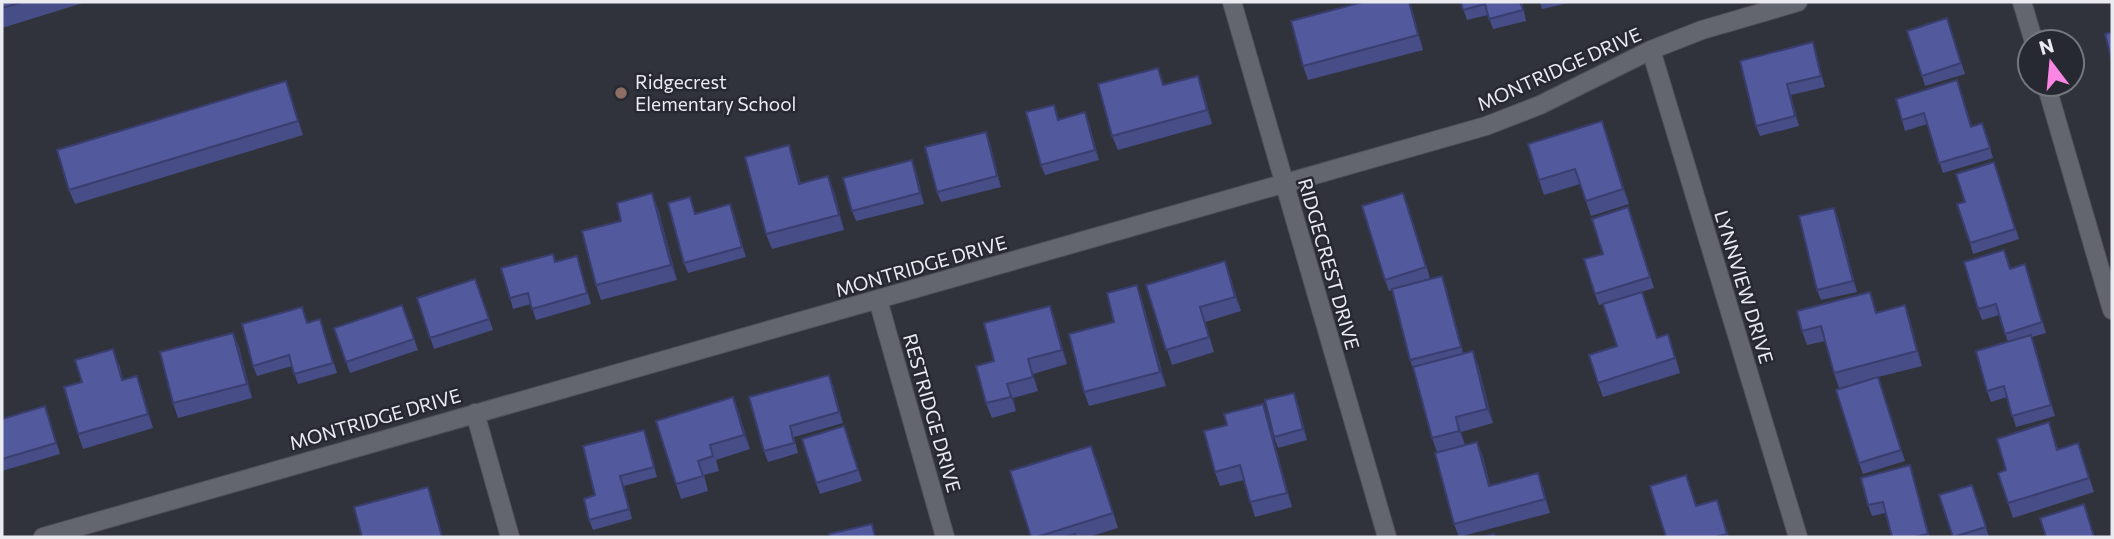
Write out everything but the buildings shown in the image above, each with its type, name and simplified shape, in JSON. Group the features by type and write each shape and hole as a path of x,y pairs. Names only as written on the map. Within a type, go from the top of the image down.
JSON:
{"street":[{"name":"RIDGECREST DRIVE","path":"1232,2 1387,537"},
{"name":"MONTRIDGE DRIVE","path":"43,537 1486,126 1540,105 1651,50 1702,30 1798,2"},
{"path":"2022,2 2030,28"},
{"name":"LYNNVIEW DRIVE","path":"1651,50 1798,537"},
{"path":"2050,98 2112,310"},
{"name":"RESTRIDGE DRIVE","path":"878,300 946,537"},
{"path":"475,413 510,537"}],"place":[{"name":"Ridgecrest Elementary School","path":"621,93"}]}
